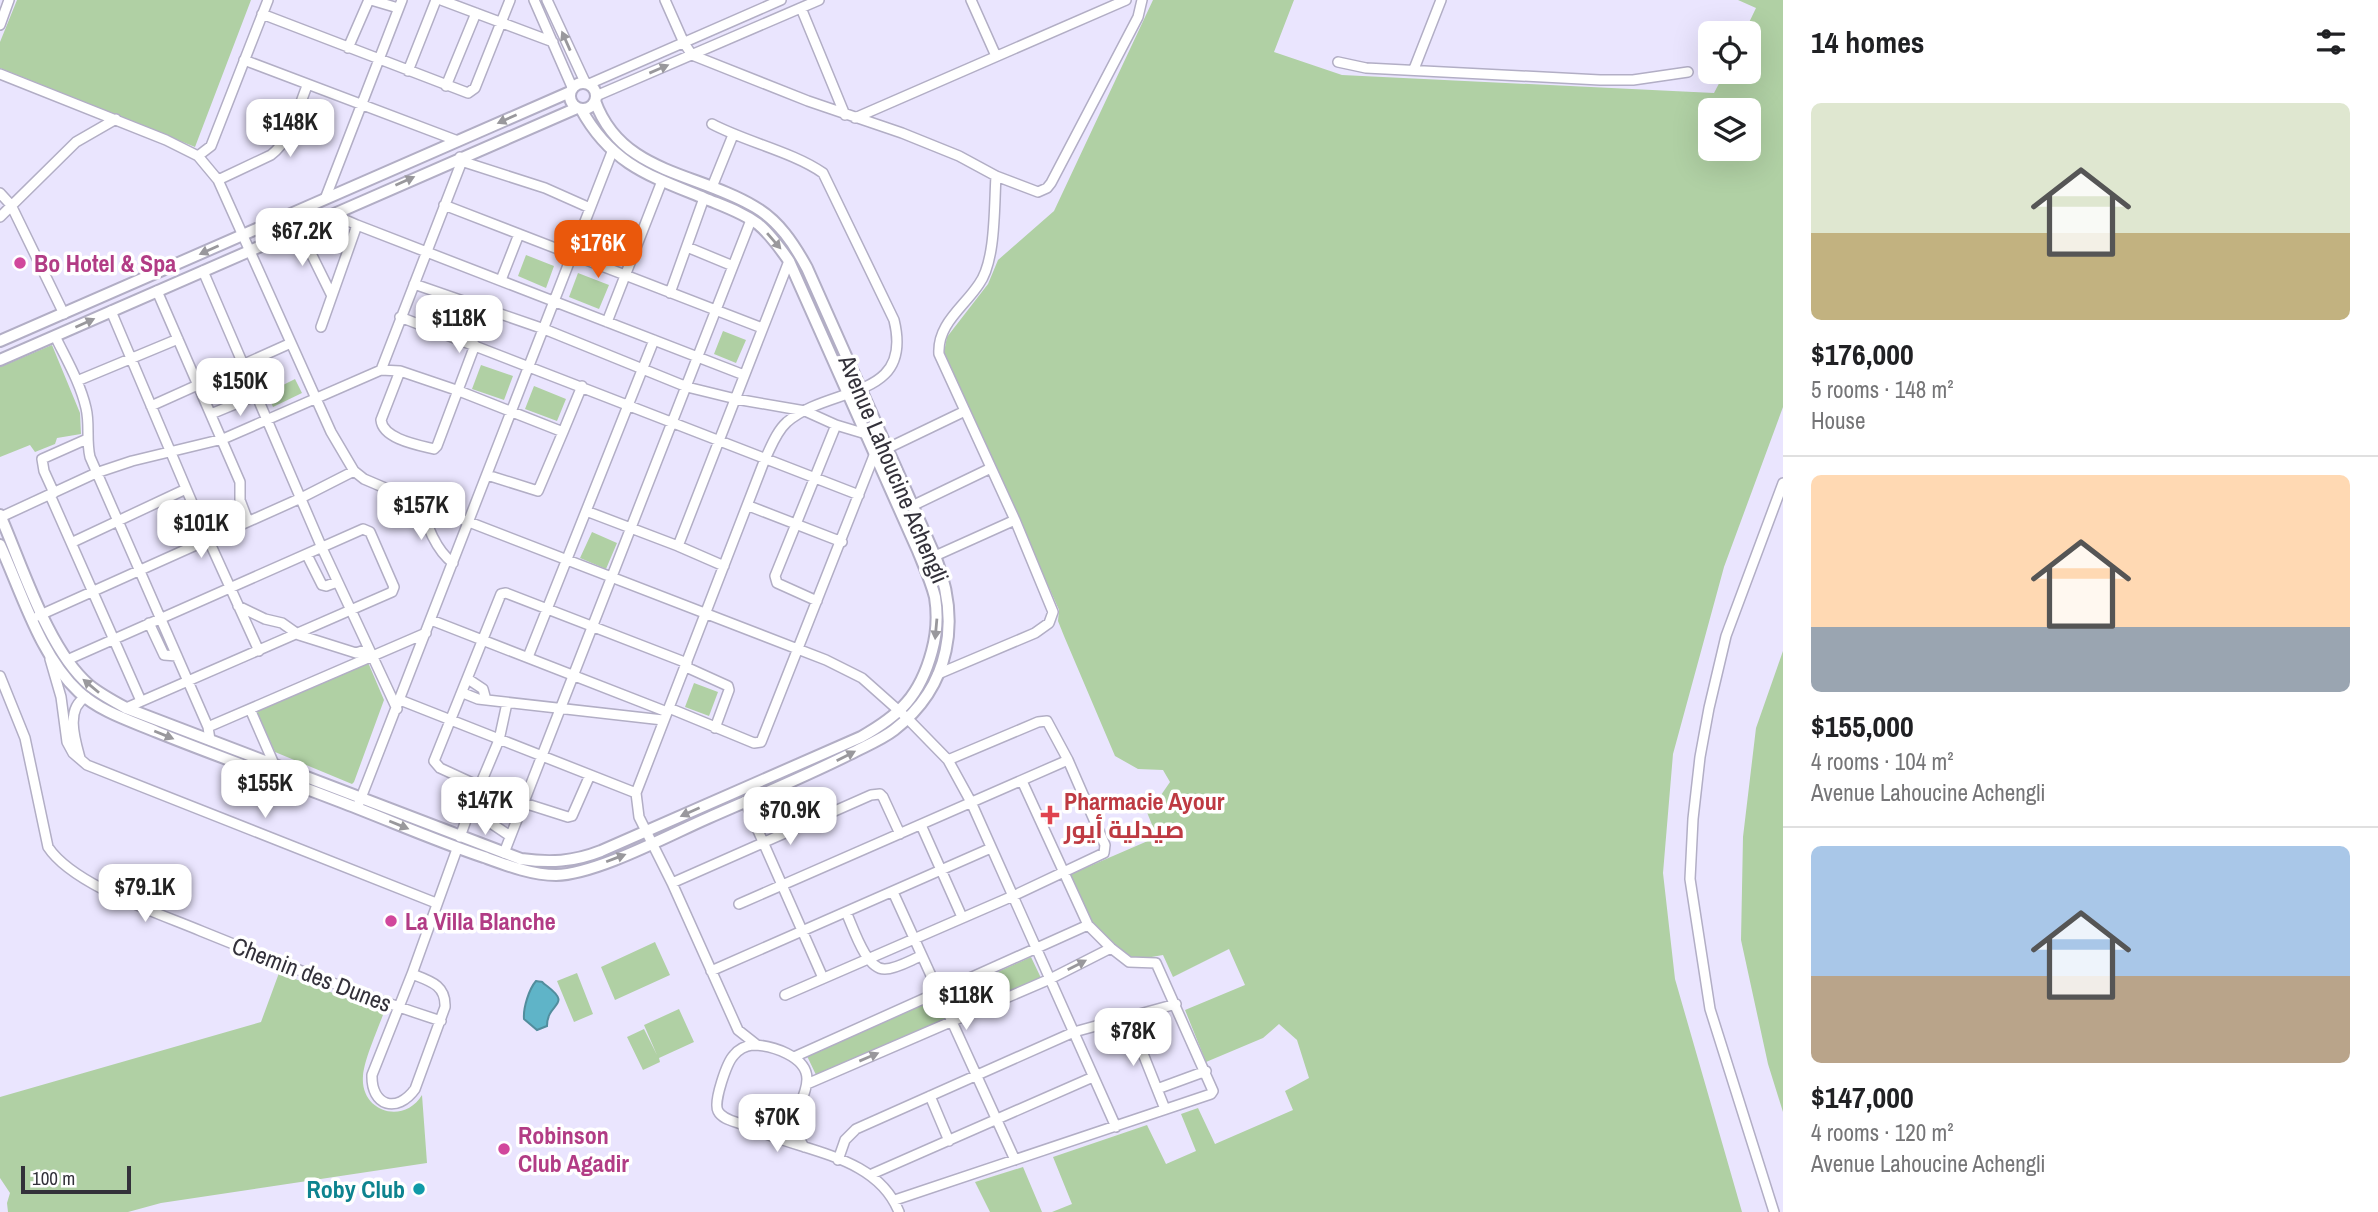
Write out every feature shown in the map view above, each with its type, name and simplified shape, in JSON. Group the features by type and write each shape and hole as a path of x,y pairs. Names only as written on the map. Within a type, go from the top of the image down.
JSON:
{"street":[{"path":"0,25 9,0"},
{"path":"198,156 211,146 268,0"},
{"path":"325,200 400,4 371,0 368,2 348,48"},
{"path":"408,71 438,0 458,3 476,13 553,42"},
{"path":"262,14 468,93 475,88 510,0"},
{"path":"534,0 571,90 570,100 579,108"},
{"path":"547,0 587,83 594,89 596,98"},
{"path":"665,0 692,55 845,115 902,133 959,156 996,176 1042,192 1047,188 1121,51 1138,17 1142,0"},
{"path":"0,341 458,141 571,90 578,83 587,83 781,0"},
{"path":"0,360 579,108 590,107 596,98 819,0"},
{"path":"971,0 996,57"},
{"path":"855,118 1126,0"},
{"path":"1414,69 1441,0"},
{"path":"801,8 845,115"},
{"path":"446,86 476,13"},
{"path":"244,60 458,141"},
{"path":"1338,62 1366,68 1600,80 1633,80 1688,72"},
{"path":"0,74 116,119 198,156 218,180 331,432 354,471 364,479 566,561 826,660 862,678 903,715 948,760 971,802 1116,1127"},
{"path":"218,180 279,149 307,86"},
{"name":"Avenue Lahoucine Achengli","path":"0,545 38,616 66,660 88,684 125,708 274,764 457,849 527,871 558,875 590,868 903,715 926,673 936,636 937,609 927,571 860,390 796,247 776,223 754,206 634,153 606,127 596,98"},
{"name":"Avenue Lahoucine Achengli","path":"1,516 50,656 69,682 102,708 212,754 521,859 560,862 650,837 745,801 881,738 931,690 946,649 950,622 948,595 935,556 912,506 881,451 866,434 789,261 765,230 737,211 662,181 612,152 579,108"},
{"path":"0,217 76,142 116,119"},
{"path":"712,124 817,169 826,177 894,320 898,341 897,353 886,375 868,387 805,411 787,422 779,431 765,459 636,793 639,817 672,883 738,1030 757,1045 794,1057 805,1069 807,1084 794,1120 796,1133 804,1147"},
{"path":"712,187 733,135"},
{"path":"360,803 612,152"},
{"path":"381,370 461,159"},
{"path":"461,159 545,188 590,208"},
{"path":"938,674 1016,643 1040,630 1051,619 1052,606 939,354 941,335 986,271 990,260 996,176"},
{"path":"607,321 662,181"},
{"path":"0,193 11,205 64,314"},
{"path":"670,293 704,198"},
{"path":"444,205 762,328"},
{"path":"332,214 744,375"},
{"path":"504,853 751,220"},
{"path":"321,327 357,225"},
{"path":"299,229 331,294"},
{"path":"501,280 519,234"},
{"path":"687,247 733,266"},
{"path":"678,546 789,261"},
{"path":"204,271 337,582 369,653 399,704 451,721 636,793"},
{"path":"414,284 544,329 687,387 805,411 836,425 866,434"},
{"path":"157,291 223,439 240,482 240,500 248,521"},
{"path":"400,371 381,424 390,435 436,448 459,391 480,307"},
{"path":"111,311 208,540 259,651"},
{"path":"400,317 859,495"},
{"path":"55,336 77,381 87,411 87,439 96,473 189,682 208,727 210,740"},
{"path":"77,381 178,339"},
{"path":"528,657 654,340"},
{"path":"151,407 291,343"},
{"path":"1,516 96,473 132,461 223,439 381,370 400,371 564,432"},
{"path":"487,475 534,492 538,491 582,386"},
{"path":"211,414 257,395"},
{"path":"431,620 483,638 666,714 754,743 761,742 859,495 881,451 965,411"},
{"path":"817,601 775,580 836,425"},
{"path":"87,439 42,459 44,471 141,701"},
{"path":"912,506 991,468"},
{"path":"38,616 301,498 354,471"},
{"path":"1774,1212 1710,1009 1690,879 1693,819 1709,708 1726,636 1783,483"},
{"path":"73,542 186,489"},
{"path":"425,505 425,517 442,552 453,562"},
{"path":"749,506 842,542"},
{"path":"586,511 724,566"},
{"path":"935,556 1015,520"},
{"path":"66,660 363,529 370,532 394,590 299,635 125,708"},
{"path":"307,555 322,585 337,582"},
{"path":"479,786 436,765 435,755 463,693 499,596 503,593 594,626 687,665 728,686 729,690 715,728"},
{"path":"238,607 282,623 299,635 356,653 369,653"},
{"path":"149,623 163,655 177,656"},
{"path":"208,727 369,653 426,633"},
{"path":"50,656 61,696 67,742 73,753 93,768 436,903"},
{"name":"Chemin des Dunes","path":"0,676 25,738 48,847 56,860 84,878 136,904 282,964 441,1021"},
{"path":"468,680 483,689 486,700"},
{"path":"463,693 486,700 561,710 666,714"},
{"path":"81,760 75,739 74,714 77,704 86,697"},
{"path":"460,837 499,740 508,703"},
{"path":"250,709 274,764"},
{"path":"785,995 1013,896 1100,856 1106,849 1068,760 1050,724 1044,720 948,760"},
{"path":"738,904 1068,760"},
{"path":"524,803 572,816 590,775"},
{"path":"894,1200 1211,1094 1213,1088 1156,963 1129,962 1088,925 1022,781"},
{"path":"672,883 876,794 883,797 900,834"},
{"path":"745,801 823,978"},
{"path":"470,809 510,836"},
{"path":"920,825 962,917"},
{"path":"711,971 991,848"},
{"path":"412,974 436,984 446,997 441,1021 415,1089 401,1104 390,1105 377,1096 372,1075 400,1007 457,849"},
{"path":"893,892 1015,1160"},
{"path":"846,912 867,959 881,969 887,970 921,956"},
{"path":"794,1057 1088,925"},
{"path":"807,1084 1050,979 1111,948"},
{"path":"838,1160 845,1140 856,1129 1074,1032 1176,1004"},
{"path":"1128,1016 1165,1109"},
{"path":"738,1030 733,1056 717,1099 717,1109 723,1116 872,1174 894,1200 899,1212"},
{"path":"733,1056 744,1047 757,1045"},
{"path":"1157,1089 1206,1071"},
{"path":"872,1174 1093,1077"},
{"path":"930,1096 949,1141"},
{"path":"761,1132 779,1132 794,1120"}],"green space":[{"path":"17,0 251,0 195,147 0,68 0,42"},
{"path":"1153,0 1294,0 1274,52 1342,75 1714,93 1719,84 1761,84 1761,21 1750,21 1756,8 1738,0 1783,0 1783,407 1724,567 1673,754 1663,873 1675,979 1742,1212 1052,1212 1072,1204 1053,1157 1147,1125 1166,1164 1196,1151 1181,1114 1198,1108 1215,1144 1293,1110 1285,1091 1309,1078 1297,1040 1279,1024 1263,1038 1206,1062 1185,1010 1245,985 1229,949 1173,977 1163,955 1140,959 1128,956 1088,921 1069,875 1157,837 1144,805 1159,798 1170,782 1163,770 1138,769 1115,756 1058,621 1059,610 944,352 947,337 988,284 998,260 1054,211"},
{"path":"526,255 554,266 546,288 518,276"},
{"path":"578,273 609,285 599,309 569,297"},
{"path":"723,331 746,340 736,363 714,354"},
{"path":"52,345 80,413 81,434 57,438 55,444 35,452 30,445 0,457 0,367"},
{"path":"481,365 513,376 504,400 472,389"},
{"path":"295,379 302,393 273,407 267,393"},
{"path":"534,386 566,399 557,421 525,409"},
{"path":"592,532 617,543 606,569 580,558"},
{"path":"1783,651 1783,1112 1768,1064 1741,940 1743,837 1756,728"},
{"path":"367,660 384,700 352,784 275,752 256,710"},
{"path":"694,683 718,692 709,716 685,707"},
{"path":"655,942 670,975 615,1000 601,967"},
{"path":"1031,957 1041,978 956,1015 946,995"},
{"path":"279,973 384,1012 366,1062 364,1088 368,1098 376,1106 395,1112 405,1110 422,1095 427,1163 161,1203 128,1212 8,1212 10,1193 0,1178 0,1097 261,1022"},
{"path":"577,973 593,1014 574,1022 557,981"},
{"path":"937,998 947,1019 817,1077 807,1056"},
{"path":"679,1009 694,1042 659,1058 660,1062 643,1070 627,1037 644,1029 657,1055 644,1025"},
{"path":"1023,1167 1042,1212 990,1212 975,1182"}],"water":[{"path":"536,981 542,982 558,997 547,1026 537,1030 524,1019 527,999"}],"place":[{"name":"Bo Hotel & Spa","path":"20,263"},
{"name":"Pharmacie Ayour صيدلية أيور","path":"1050,815"},
{"name":"La Villa Blanche","path":"391,921"},
{"name":"Robinson Club Agadir","path":"504,1149"},
{"name":"Roby Club","path":"419,1189"}]}
